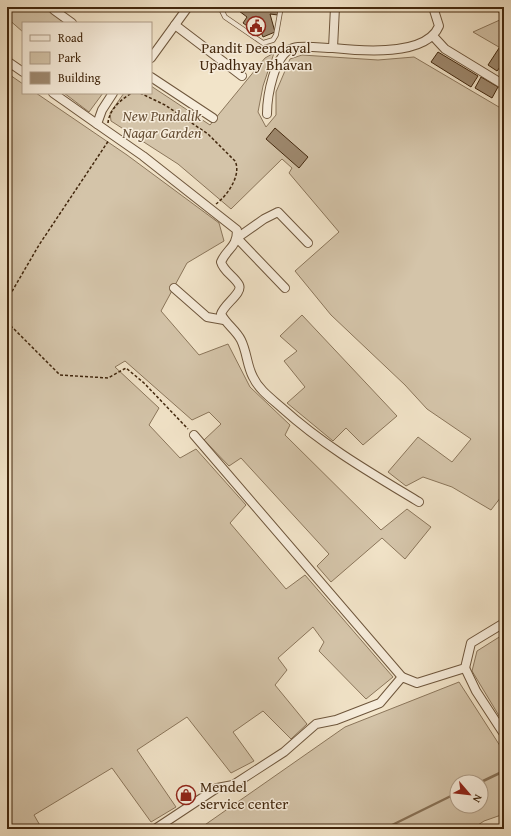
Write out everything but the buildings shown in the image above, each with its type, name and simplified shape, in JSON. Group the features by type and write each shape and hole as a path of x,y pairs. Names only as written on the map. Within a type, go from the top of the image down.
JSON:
{"street":[{"path":"152,57 188,7"},
{"path":"333,48 335,7"},
{"path":"267,114 267,97 278,64 284,53 293,48 333,48 365,51 408,47 433,36 439,26 433,7"},
{"path":"501,7 504,12"},
{"path":"53,8 71,22"},
{"path":"175,25 242,76"},
{"path":"433,36 445,49 504,85"},
{"path":"7,61 22,71"},
{"path":"152,78 213,118"},
{"path":"54,94 112,136 143,156 232,224 237,230 237,238 234,246 223,256 221,262 223,268 239,285 240,289 237,294 223,307 221,314 224,320 240,338 248,355 252,376 260,388 301,425 341,455 419,502"},
{"path":"97,124 102,110 112,94"},
{"path":"237,238 264,219 278,212 308,243"},
{"path":"237,238 285,288"},
{"path":"174,288 207,317 224,320"},
{"path":"194,435 402,677 417,683 466,668"},
{"path":"504,623 471,643 466,668 476,691 504,734"},
{"path":"155,829 217,788 233,785 252,773 284,752 316,724 336,720 380,703 402,677"}],"lane":[{"path":"220,7 221,11 231,21 263,43 268,43 273,40 276,35 282,7"}],"path":[{"path":"142,94 165,105 208,134 238,165 237,172 226,194 213,205"},
{"path":"7,300 39,245 112,136"},
{"path":"7,322 60,375 108,378 126,368 144,383 194,435"}],"green space":[{"path":"7,7 44,7 64,22 22,22 22,31 7,18"},
{"path":"504,19 504,50 473,32"},
{"name":"New Pundalik Nagar Garden","path":"274,53 263,86 258,112 266,127 276,115 276,92 290,59 302,55 378,60 414,57 504,110 504,493 491,510 452,487 423,477 406,486 388,472 418,437 452,462 471,439 427,409 405,385 331,315 295,271 339,232 289,173 292,168 282,159 231,209 178,164 111,121 110,113 123,94 152,94 152,87 210,125 265,58"},
{"path":"7,73 22,83 22,94 37,94 127,155 219,223 224,241 187,263 161,311 199,355 228,344 250,387 290,425 285,435 381,530 407,509 431,527 405,559 382,538 331,582 317,566 329,554 241,458 229,466 204,440 221,424 209,412 192,420 125,361 115,367 159,408 149,425 180,458 196,449 246,505 230,523 286,589 305,575 393,677 366,699 319,651 324,642 313,627 278,658 287,670 275,685 307,724 291,739 263,711 233,732 254,761 231,773 187,717 137,750 176,807 151,822 112,768 34,815 42,829 7,829"},
{"path":"65,94 102,94 89,112"},
{"path":"302,315 397,416 363,445 346,428 333,441 287,403 305,387 284,361 297,351 280,336"},
{"path":"504,634 504,724 472,671 477,651"},
{"path":"459,682 504,752 504,814 484,821 472,829 199,829 345,727"}],"waterway":[{"path":"489,778 504,771"},
{"path":"384,829 449,797"}],"place":[{"name":"Pandit Deendayal Upadhyay Bhavan","path":"256,26"},
{"name":"Mendel service center","path":"186,795"}]}
